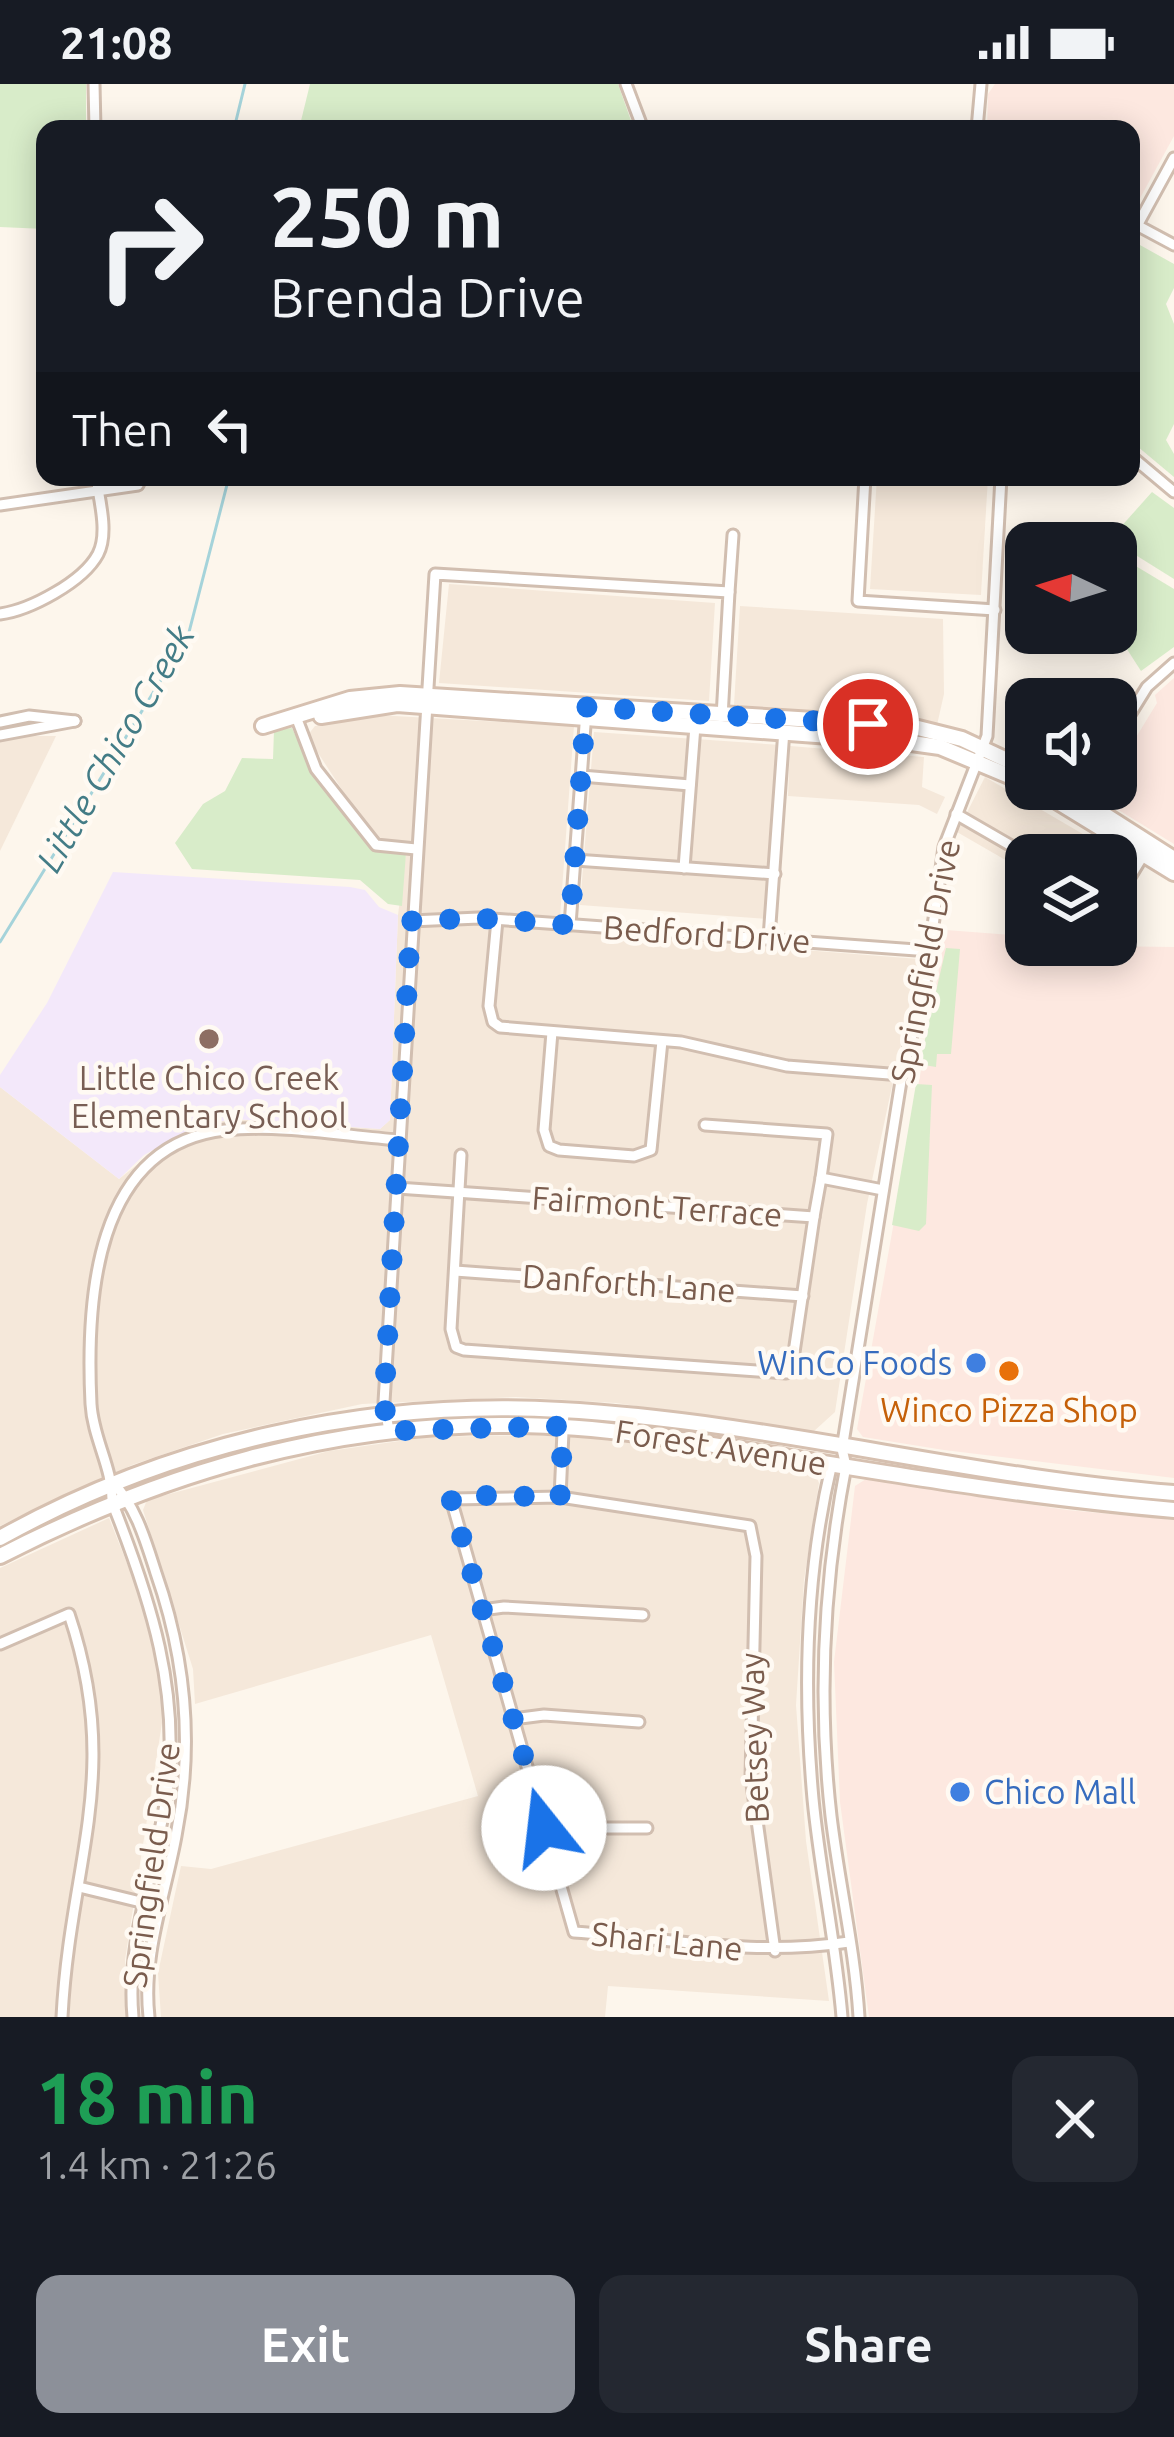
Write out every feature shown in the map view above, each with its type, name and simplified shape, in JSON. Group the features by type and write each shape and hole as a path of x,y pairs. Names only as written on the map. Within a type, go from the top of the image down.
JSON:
{"street":[{"path":"94,84 95,120"},
{"path":"626,84 640,120"},
{"path":"978,120 981,84"},
{"path":"1140,213 1174,158"},
{"path":"1140,226 1174,244"},
{"path":"1140,464 1174,492"},
{"path":"0,614 39,601 98,554 97,486"},
{"path":"0,505 131,486"},
{"path":"864,486 858,601 995,610"},
{"name":"Springfield Drive","path":"842,2017 813,1801 808,1686 814,1577 842,1449 944,848 982,754 1001,486"},
{"path":"722,722 733,535"},
{"path":"388,1431 411,921 435,574 729,592"},
{"path":"1137,703 1174,663"},
{"path":"416,849 376,845 316,769 296,718 426,701 785,726 916,743 1005,762"},
{"path":"586,713 695,726 722,722"},
{"path":"570,925 586,713"},
{"path":"0,722 28,716 75,722 0,735"},
{"path":"684,868 695,726"},
{"path":"769,938 785,726"},
{"path":"982,754 1005,769"},
{"path":"581,776 690,785"},
{"path":"1094,810 1174,873"},
{"path":"956,814 1005,842"},
{"path":"1147,849 1174,859"},
{"path":"1137,865 1147,849"},
{"path":"575,860 775,874"},
{"path":"496,920 489,1006 493,1022 662,1041 787,1066 902,1075"},
{"name":"Bedford Drive","path":"411,921 496,920 930,951"},
{"path":"552,1032 544,1130 549,1146 559,1150 634,1156 651,1150 662,1041"},
{"path":"705,1125 827,1134 820,1178"},
{"name":"Springfield Drive","path":"149,2017 149,1958 183,1799 187,1718 166,1602 112,1483 91,1403 99,1250 127,1189 173,1146 224,1130 400,1140"},
{"path":"461,1155 452,1339 464,1350 786,1373 814,1217"},
{"name":"Fairmont Terrace","path":"397,1188 814,1217 820,1178 883,1190"},
{"name":"Danforth Lane","path":"455,1271 803,1296"},
{"name":"Forest Avenue","path":"0,1538 112,1483 252,1438 386,1414 564,1418 1174,1492"},
{"path":"560,1497 564,1418"},
{"name":"Forest Avenue","path":"0,1556 119,1499 256,1454 388,1431 564,1418 1044,1497 1174,1510"},
{"name":"Springfield Drive","path":"838,1465 825,1716 831,1813 859,2017"},
{"name":"Shari Lane","path":"560,1497 463,1495 451,1499 574,1932 775,1951 849,1942"},
{"name":"Betsey Way","path":"560,1497 749,1526 756,1556 749,1663 751,1777 775,1951"},
{"name":"Springfield Drive","path":"119,1499 147,1593 169,1705 166,1796 133,1954 133,2017"},
{"path":"482,1610 504,1606 643,1615"},
{"path":"0,1644 69,1614 88,1671 96,1783 65,1956 62,2017"},
{"path":"513,1719 544,1715 640,1722"},
{"path":"544,1828 647,1828"},
{"path":"79,1887 160,1906"}],"shaded area":[{"path":"995,84 1174,84 1174,136 1140,198 1140,120 987,120 988,94"},
{"path":"876,486 987,486 981,595 870,589"},
{"path":"449,584 715,603 709,701 439,683"},
{"path":"740,606 943,619 944,694 937,725 734,705"},
{"path":"1174,678 1174,844 1119,810 1137,810 1137,736 1157,703 1155,695"},
{"path":"377,715 574,726 559,931 919,959 867,1204 835,1412 813,1432 616,1403 516,1397 362,1404 223,1434 132,1465 0,1526 0,1087 119,1179 172,1137 199,1125 235,1119 380,1129 390,1120 398,915 407,845 376,842 307,736 315,726"},
{"path":"594,732 781,745 768,919 580,905"},
{"path":"56,736 0,851 0,742"},
{"path":"790,746 924,757 922,787 945,797 937,814 919,805 788,796"},
{"path":"985,777 1005,789 1005,810 1042,810 1083,834 1005,834 1005,860 957,832"},
{"name":"Little Chico Creek Elementary School","path":"113,872 350,887 365,890 379,907 398,915 390,1120 380,1129 235,1119 199,1125 144,1155 119,1179 0,1087 0,1075 47,1003"},
{"path":"946,930 1005,934 1005,966 1137,966 1137,946 1174,947 1174,1478 944,1450 863,1437 857,1429"},
{"path":"428,1437 616,1439 815,1474 819,1483 804,1580 796,1705 806,1841 829,2001 608,1986 605,2017 161,2017 158,1973 181,1866 211,1869 478,1796 431,1635 195,1704 193,1669 143,1510 147,1500 329,1451"},
{"path":"866,1479 1067,1510 1174,1520 1174,2017 869,2017 840,1802 834,1662 855,1486"},
{"path":"109,1518 148,1616 164,1710 125,1960 129,2017 0,2017 0,1568"}],"green space":[{"path":"0,84 86,84 86,120 36,120 36,229 0,227"},
{"path":"310,84 618,84 631,120 301,120"},
{"path":"1140,245 1174,264 1174,288 1166,304 1174,324 1174,424 1166,440 1174,454 1174,477 1140,449"},
{"path":"1152,492 1174,508 1174,579 1137,556 1137,522 1125,522"},
{"path":"1137,567 1174,589 1174,647 1141,671 1130,654 1137,654"},
{"path":"292,728 312,771 373,851 406,853 402,906 388,904 360,880 192,869 175,843 203,804 225,791 242,758 273,759 274,730"},
{"path":"946,948 960,949 951,1054 937,1054 936,1067 920,1061"},
{"path":"916,1084 932,1085 926,1224 919,1231 892,1225"}],"waterway":[{"name":"Little Chico Creek","path":"236,120 245,84"},
{"name":"Little Chico Creek","path":"0,942 188,636 227,486"}],"place":[{"name":"Little Chico Creek Elementary School","path":"209,1039"},
{"name":"WinCo Foods","path":"976,1363"},
{"name":"Winco Pizza Shop","path":"1009,1371"},
{"name":"Chico Mall","path":"960,1792"}],"route":[{"path":"544,1828 451,1499 463,1495 560,1497 563,1426 467,1425 388,1431 384,1402 411,921 478,918 570,925 586,707 868,724"}]}
